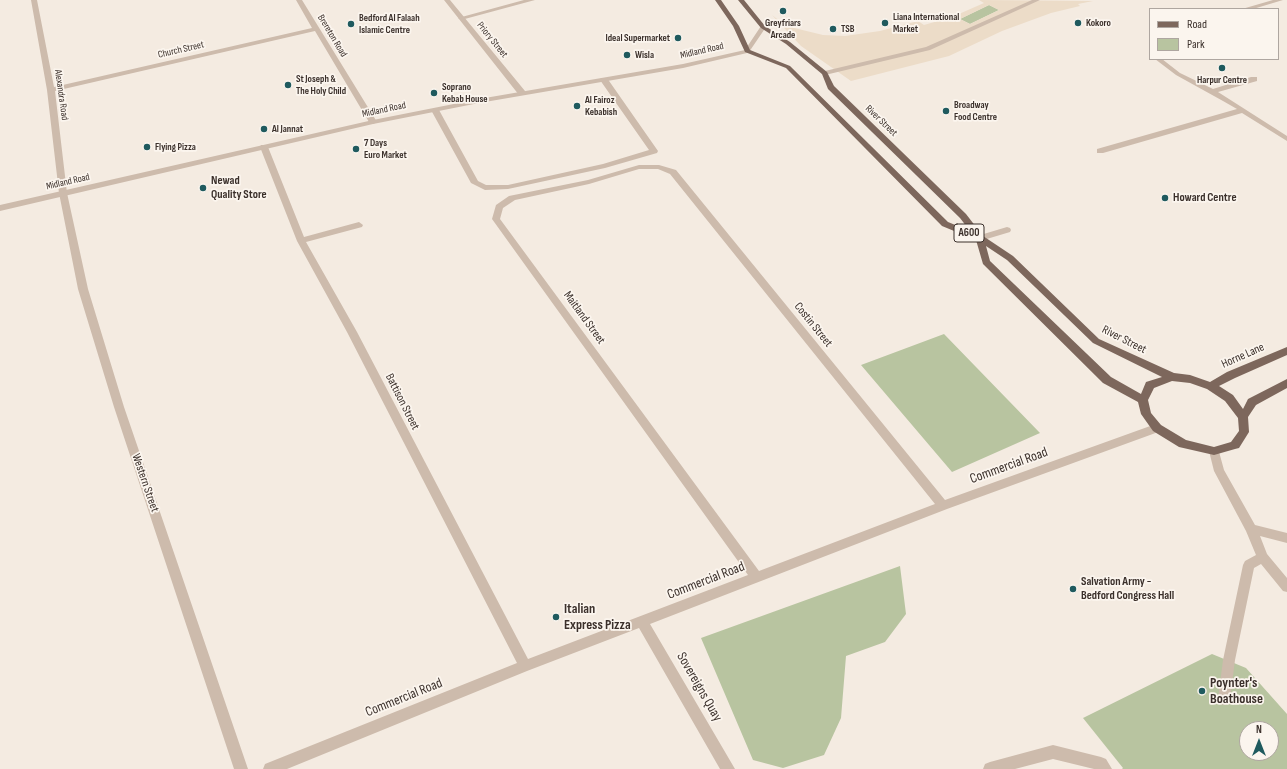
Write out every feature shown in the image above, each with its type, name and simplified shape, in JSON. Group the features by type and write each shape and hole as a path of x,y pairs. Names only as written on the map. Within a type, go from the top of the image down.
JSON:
{"main road":[{"path":"718,0 736,26 747,51"},
{"name":"A600","path":"741,0 763,27"},
{"name":"River Street","path":"763,27 788,43 825,73 831,88 963,216 980,238 986,262 1107,380 1143,400"},
{"name":"River Street","path":"747,51 788,67 945,224 980,238 1010,258 1096,341 1172,377"},
{"name":"Horne Lane","path":"1211,386 1231,375 1287,351"},
{"path":"1172,377 1190,379 1211,386 1228,398 1243,417 1244,432 1235,445 1214,451 1183,444 1157,428 1146,414 1143,400 1150,385 1172,377"},
{"path":"1243,417 1252,402 1287,383"}],"street":[{"name":"Alexandra Road","path":"34,0 51,90 63,193"},
{"name":"Brereton Road","path":"299,0 373,122"},
{"name":"Priory Street","path":"447,0 522,93"},
{"path":"461,18 532,0"},
{"path":"825,73 928,49 1037,0"},
{"path":"1249,8 1280,0"},
{"path":"747,51 763,27"},
{"name":"Church Street","path":"51,90 316,29"},
{"name":"Midland Road","path":"0,208 373,122 522,93 683,66 747,51"},
{"path":"1159,60 1178,74 1243,110 1287,139"},
{"path":"1211,92 1254,79"},
{"path":"434,110 475,183 485,188 508,187 597,168 654,151 604,80"},
{"path":"1100,151 1243,110"},
{"name":"Battison Street","path":"264,147 301,241 352,332 525,666"},
{"name":"Maitland Street","path":"659,167 639,167 589,182 512,198 499,207 496,219 756,577"},
{"name":"Costin Street","path":"659,167 673,172 943,506"},
{"name":"Western Street","path":"63,193 83,289 119,407 241,769"},
{"path":"301,241 359,225"},
{"path":"980,238 1007,230"},
{"name":"Commercial Road","path":"270,769 525,666 756,577 943,506 1157,428"},
{"path":"1214,451 1219,471 1251,529 1263,557 1287,587"},
{"path":"1251,529 1287,538"},
{"path":"1224,698 1229,660 1249,565 1263,557"},
{"name":"Sovereigns Quay","path":"642,622 728,769"},
{"path":"990,769 1053,752 1101,764 1105,769"}],"green space":[{"path":"989,5 999,10 970,24 960,19"},
{"path":"944,334 1040,433 952,472 861,365"},
{"path":"900,566 906,614 885,642 846,656 841,718 824,755 783,768 753,760 701,638"},
{"name":"Poynter's Boathouse","path":"1212,654 1246,668 1287,714 1287,769 1122,769 1123,768 1083,718"}],"shaded area":[{"path":"979,0 1093,1 1078,4 1080,6 1051,13 1002,31 949,56 851,81 801,46 772,15 786,26 823,35 845,36 880,31 918,21 924,25 952,17 984,3","holes":["989,5 999,10 970,24 960,19"]}],"place":[{"name":"Greyfriars Arcade","path":"783,11"},
{"name":"Liana International Market","path":"885,23"},
{"name":"Kokoro","path":"1078,23"},
{"name":"Bedford Al Falaah Islamic Centre","path":"351,24"},
{"name":"TSB","path":"833,29"},
{"name":"Ideal Supermarket","path":"678,38"},
{"name":"Wisla","path":"627,55"},
{"name":"Harpur Centre","path":"1222,68"},
{"name":"St Joseph & The Holy Child","path":"288,85"},
{"name":"Soprano Kebab House","path":"434,93"},
{"name":"Al Fairoz Kebabish","path":"577,106"},
{"name":"Broadway Food Centre","path":"946,111"},
{"name":"Al Jannat","path":"264,129"},
{"name":"Flying Pizza","path":"147,147"},
{"name":"7 Days Euro Market","path":"356,149"},
{"name":"Newad Quality Store","path":"203,188"},
{"name":"Howard Centre","path":"1165,198"},
{"name":"Salvation Army - Bedford Congress Hall","path":"1073,589"},
{"name":"Italian Express Pizza","path":"556,617"},
{"name":"Poynter's Boathouse","path":"1202,691"}]}
